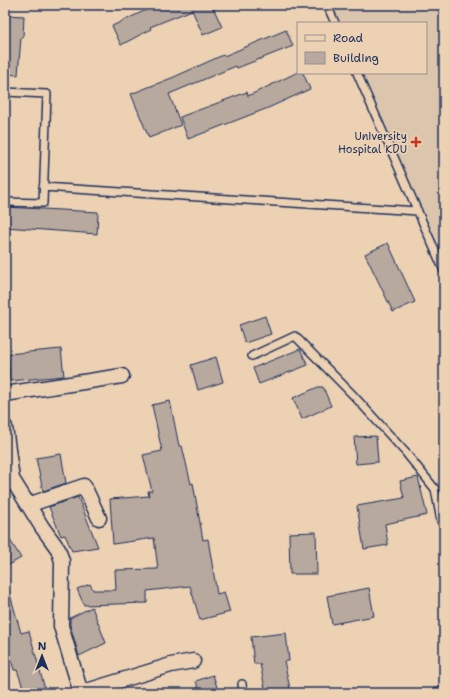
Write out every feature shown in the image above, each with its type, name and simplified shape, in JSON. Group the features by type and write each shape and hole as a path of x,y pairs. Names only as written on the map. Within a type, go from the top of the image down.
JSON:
{"street":[{"path":"5,394 122,376"},
{"path":"5,427 12,479 58,549 62,561 61,626 81,693 171,665 193,661"},
{"path":"28,505 84,486 99,518"}],"lane":[{"path":"327,5 335,22"},
{"path":"357,74 444,271"},
{"path":"5,92 47,94 43,203 5,202"},
{"path":"43,186 418,211"},
{"path":"252,356 295,336 354,396 406,453 435,489 441,521 444,526"},
{"path":"242,684 243,693"},
{"path":"436,693 444,689"}],"shaded area":[{"name":"University Hospital KDU","path":"327,5 444,5 444,271 357,74 427,74 427,22 335,22"}],"building":[{"path":"157,5 212,5 222,27 203,35 192,10 150,27 151,29 121,45 112,26"},
{"path":"5,15 24,16 18,75 5,74"},
{"path":"286,30 293,46 237,68 236,66 169,94 181,125 149,138 131,94"},
{"path":"297,72 297,74 303,74 310,89 268,108 188,139 180,117 247,92 248,96"},
{"path":"5,207 98,212 97,234 5,227"},
{"path":"388,243 415,302 393,312 365,254"},
{"path":"265,316 271,334 245,343 239,325"},
{"path":"61,349 64,376 10,381 8,354"},
{"path":"300,349 308,365 259,384 253,368"},
{"path":"216,357 223,382 198,390 191,365"},
{"path":"318,387 323,387 331,406 302,419 293,398"},
{"path":"170,401 179,446 182,446 191,484 193,483 203,540 208,539 217,594 224,592 230,612 200,620 190,586 147,591 147,603 84,605 77,589 90,584 93,590 116,590 115,570 158,569 154,538 113,544 110,499 149,496 148,491 152,491 143,455 162,451 152,405"},
{"path":"376,436 378,462 356,464 354,437"},
{"path":"61,454 66,483 43,491 36,458"},
{"path":"418,477 427,515 385,524 388,545 364,549 357,506 404,498 400,481"},
{"path":"78,497 98,547 72,551 65,535 61,536 49,507"},
{"path":"5,532 21,558 5,567"},
{"path":"316,532 317,574 290,574 289,533"},
{"path":"369,588 374,616 332,624 327,596"},
{"path":"5,591 9,591 21,633 29,631 46,693 25,693 17,670 14,670 5,638"},
{"path":"92,607 106,643 79,656 70,625 70,618"},
{"path":"286,633 289,661 284,661 291,693 266,693 260,664 254,664 251,637"},
{"path":"213,675 219,693 200,693 196,681"}],"place":[{"name":"University Hospital KDU","path":"416,142"}]}
